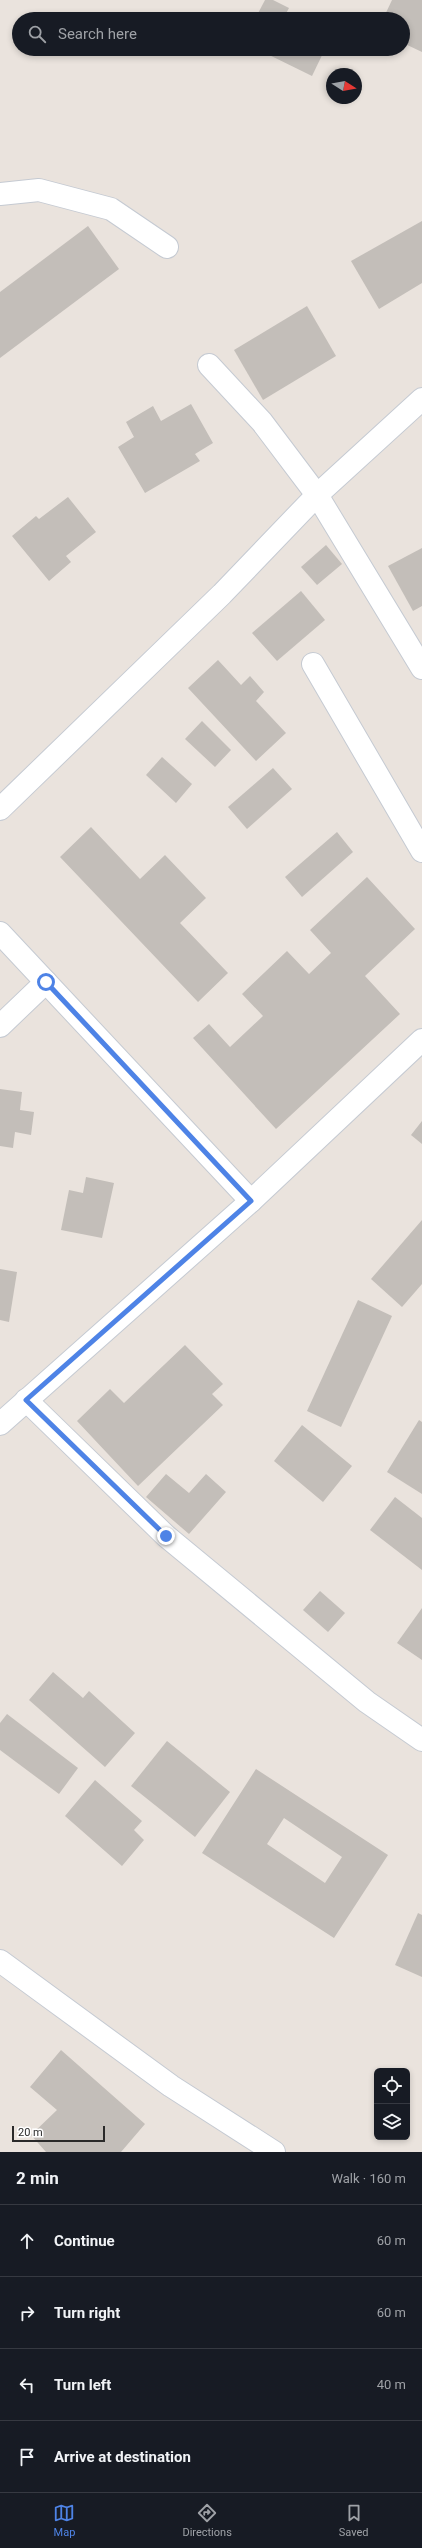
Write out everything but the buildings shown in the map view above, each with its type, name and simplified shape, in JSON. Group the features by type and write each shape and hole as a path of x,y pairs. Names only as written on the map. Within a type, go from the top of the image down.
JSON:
{"street":[{"path":"0,194 39,190 111,210 167,247"},
{"path":"209,365 262,422 317,495 422,668"},
{"path":"0,809 222,594 317,495 422,399"},
{"path":"313,664 422,851"},
{"path":"0,933 251,1201"},
{"path":"0,1026 46,982"},
{"path":"0,1424 251,1201 422,1040"},
{"path":"26,1400 166,1536 367,1702 422,1740"},
{"path":"0,1962 171,2086 274,2152"}],"route":[{"path":"46,982 251,1201 26,1400 166,1536"}]}
